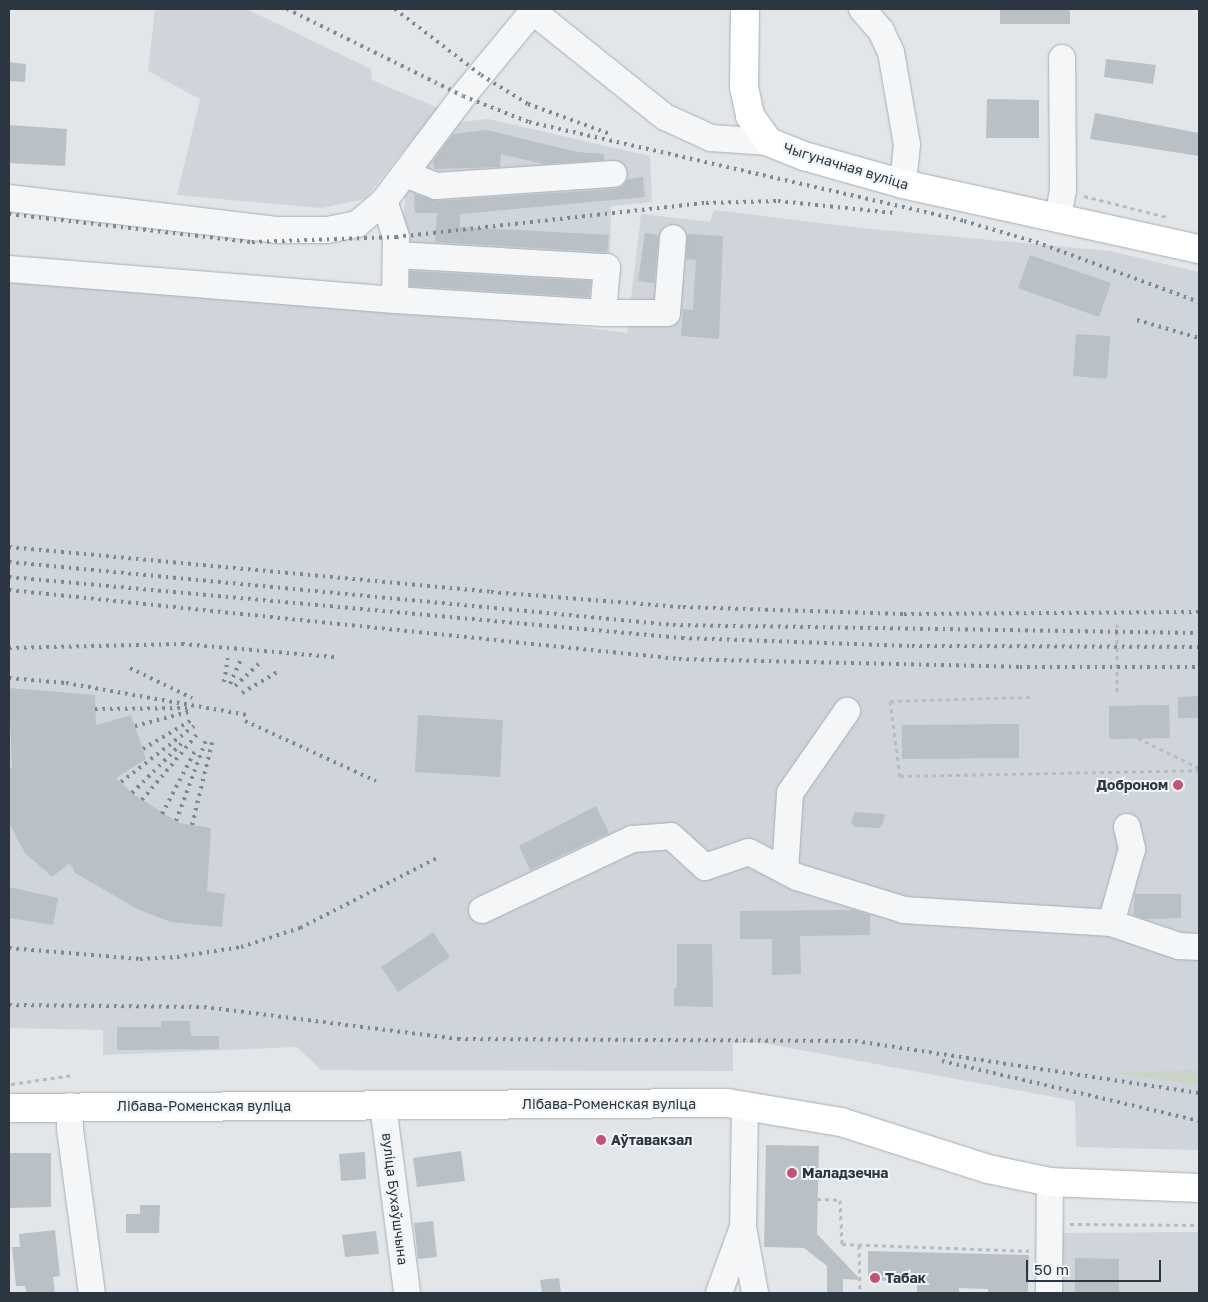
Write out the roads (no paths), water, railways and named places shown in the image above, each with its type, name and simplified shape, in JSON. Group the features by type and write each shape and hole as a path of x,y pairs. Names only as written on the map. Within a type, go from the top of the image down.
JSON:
{"main road":[{"path":"745,9 744,87 750,116 769,142"},
{"name":"Чыгуначная вуліца","path":"769,142 804,156 903,184 1199,248"},
{"name":"Лібава-Роменская вуліца","path":"9,1108 70,1106 745,1105 841,1122 988,1169 1050,1182 1199,1188"}],"street":[{"path":"862,9 882,32 891,52 907,145 903,184"},
{"name":"Чыгуначная вуліца","path":"532,10 665,117 711,138 769,142"},
{"path":"9,198 276,230 327,230 357,224 384,201 463,96 532,10"},
{"path":"1058,218 1063,190 1062,58"},
{"path":"405,174 436,186 614,174"},
{"path":"384,201 396,237 395,300"},
{"path":"9,269 395,300 603,313 667,313 673,238"},
{"path":"396,255 607,267 603,313"},
{"path":"785,871 790,792 847,711"},
{"path":"1111,923 1132,849 1127,827"},
{"path":"482,910 632,839 671,836 706,868 749,852 785,871 904,910 1111,923 1179,946 1199,947"},
{"name":"вуліца Бухаўшчына","path":"382,1105 407,1293"},
{"path":"745,1105 743,1227 755,1293"},
{"path":"70,1106 70,1128 92,1293"},
{"path":"1049,1293 1050,1182"},
{"path":"719,1293 743,1227"}],"railway":[{"path":"287,9 463,96 529,122 964,221 1036,242 1199,302"},
{"path":"395,9 481,75 528,104 610,134"},
{"path":"9,214 252,242 396,237 706,203 778,201 894,213"},
{"path":"1137,320 1199,338"},
{"path":"9,547 491,592 683,607 904,614 1199,612"},
{"path":"9,562 673,625 1199,633"},
{"path":"9,577 682,638 912,646 1199,647"},
{"path":"9,590 679,659 1020,667 1199,667"},
{"path":"9,648 182,644 334,657"},
{"path":"224,682 228,658"},
{"path":"230,684 241,659"},
{"path":"235,686 259,664"},
{"path":"130,668 192,698"},
{"path":"242,693 279,671"},
{"path":"9,678 66,683 247,715"},
{"path":"95,709 189,708"},
{"path":"135,726 188,712"},
{"path":"143,749 190,721"},
{"path":"245,721 376,781"},
{"path":"121,782 194,726"},
{"path":"142,800 199,732"},
{"path":"176,821 207,737"},
{"path":"192,825 213,739"},
{"path":"132,793 183,742"},
{"path":"162,814 196,749"},
{"path":"9,948 140,959 177,957 241,947 300,928 439,857"},
{"path":"9,1005 204,1007 458,1039 855,1041 1199,1093"},
{"path":"942,1061 1199,1121"}],"place":[{"name":"Доброном","path":"1178,785"},
{"name":"Аўтавакзал","path":"601,1140"},
{"name":"Маладзечна","path":"792,1173"},
{"name":"Табак","path":"875,1278"}]}
